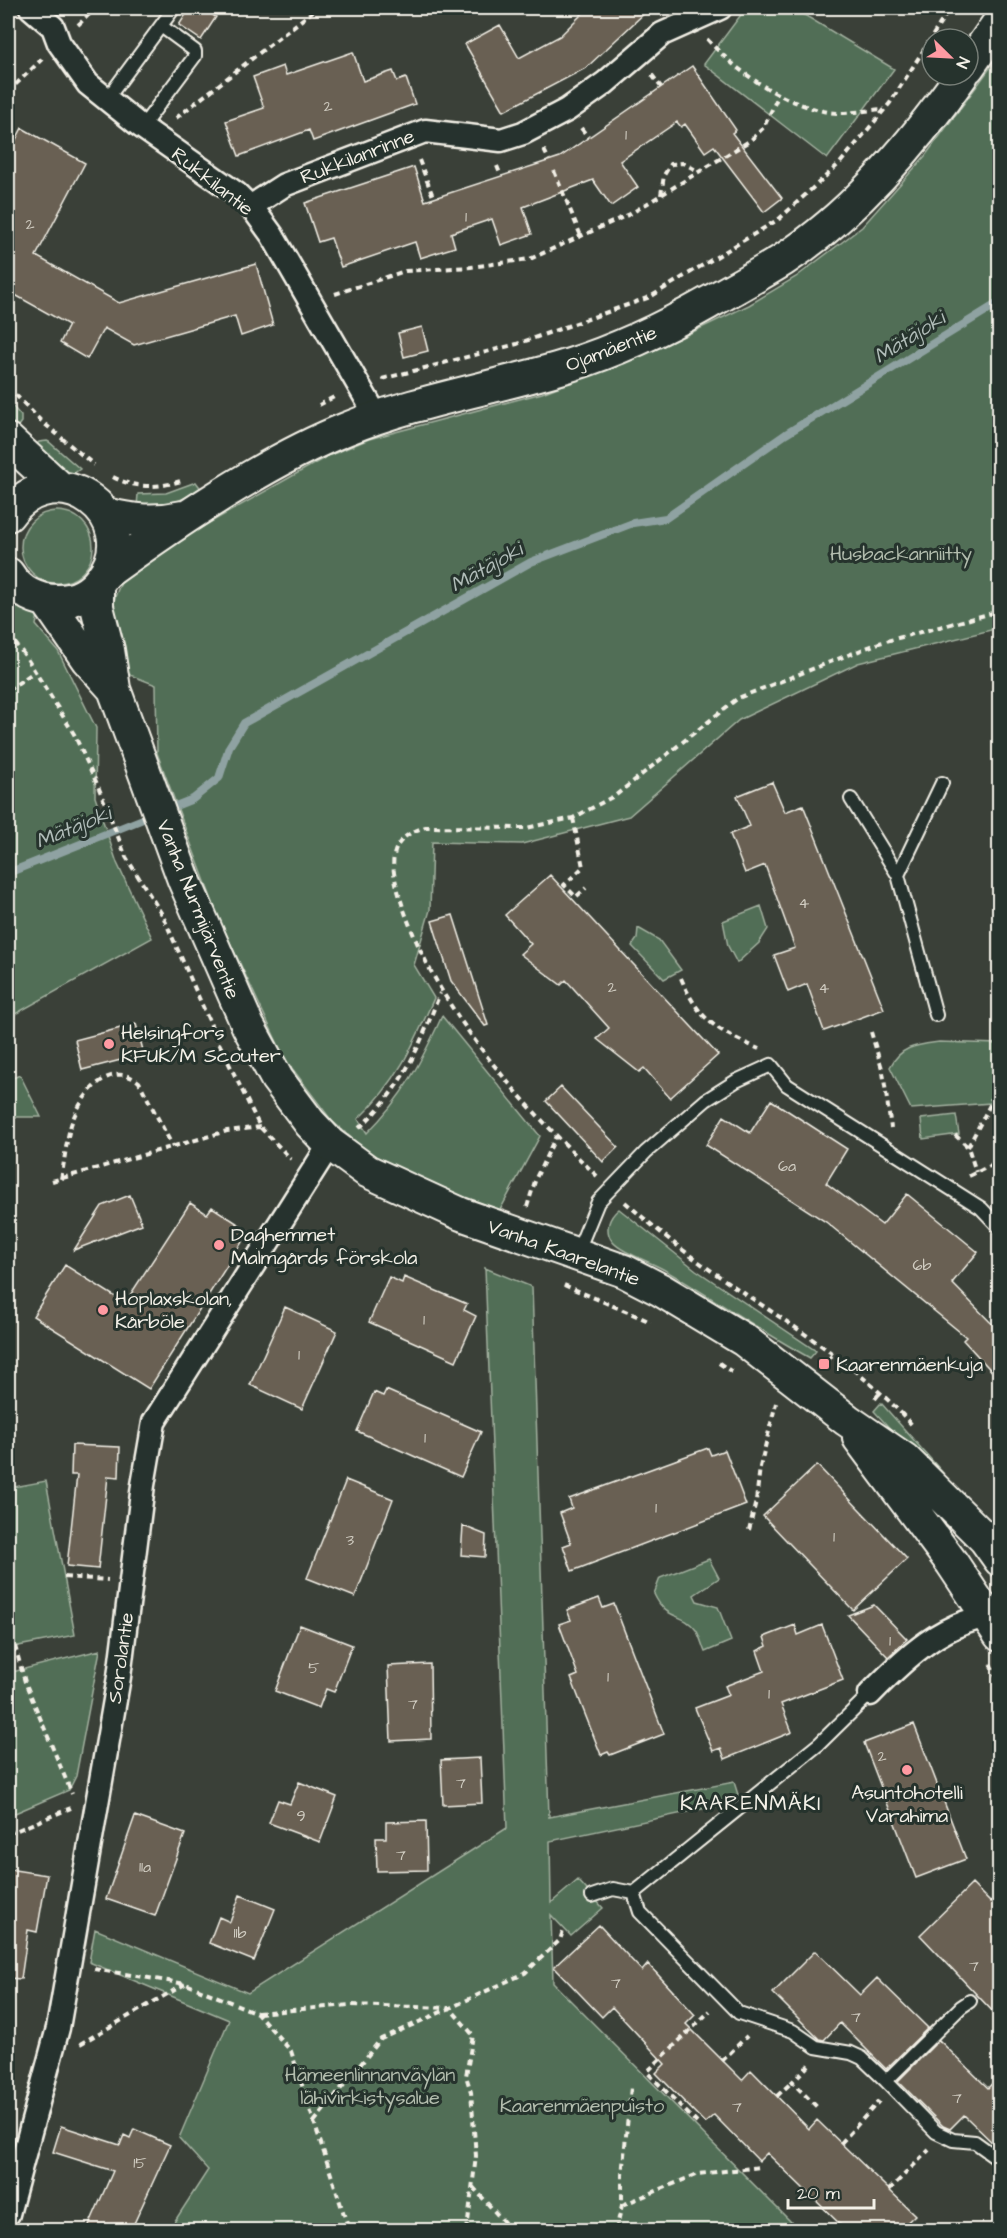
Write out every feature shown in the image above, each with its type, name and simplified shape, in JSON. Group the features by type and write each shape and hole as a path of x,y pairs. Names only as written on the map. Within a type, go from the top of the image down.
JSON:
{"main road":[{"path":"980,49 999,21"},
{"name":"Ojamäentie","path":"48,601 66,601 83,596 102,578 193,514 320,440 377,417 550,371 660,330 784,259 866,190 902,151 953,87"},
{"path":"8,440 60,488"},
{"path":"8,515 24,498 35,492 60,488 85,495 105,514"},
{"name":"Ojamäentie","path":"105,514 136,521 159,522 193,514"},
{"name":"Vanha Nurmijärventie","path":"105,514 114,543 102,578 97,607 108,650 114,689 184,880 248,1026 272,1070 310,1123 330,1144"},
{"path":"8,574 19,588 32,597 48,601"},
{"name":"Vanha Nurmijärventie","path":"48,601 87,659 114,689"},
{"name":"Vanha Kaarelantie","path":"330,1144 367,1171 432,1203 624,1271 661,1290 744,1340 847,1420 904,1459 985,1539 999,1560"},
{"name":"Vanha Kaarelantie","path":"847,1420 996,1622"}],"street":[{"name":"Rukkilantie","path":"31,8 52,27 59,43 88,84 107,99 147,120 250,207 272,235 377,417"},
{"name":"Rukkilanrinne","path":"250,207 284,184 424,131 501,140 524,133 567,110 605,83 662,34 720,8"},
{"name":"Sorolantie","path":"8,2214 49,2062 69,1965 119,1677 143,1485 154,1422 330,1144"},
{"path":"870,1694 931,1639 958,1626 996,1622"}],"lane":[{"path":"107,99 174,8"},
{"path":"147,120 195,56 195,51 161,26"},
{"path":"898,875 942,783"},
{"path":"851,799 898,875 936,1015"},
{"path":"577,1253 598,1202 646,1152 706,1100 771,1065 787,1085 981,1208 999,1228"},
{"path":"592,1896 613,1889 634,1893 819,1744 870,1694"},
{"path":"634,1893 640,1912 738,2013 793,2031 824,2050 851,2053 862,2058 936,2132 953,2140 975,2142 999,2160"},
{"path":"886,2081 960,2007 970,2001"}],"path":[{"path":"147,120 167,125 317,8"},
{"path":"318,406 358,384 517,344 650,297 779,219 840,163 885,109 950,8"},
{"path":"691,21 728,59 778,96 830,112 885,109"},
{"path":"8,92 59,43"},
{"path":"326,297 405,271 471,267 530,259 630,214 751,140 764,127 778,96"},
{"path":"495,161 501,176"},
{"path":"661,195 664,175 671,164 683,163 699,172"},
{"path":"554,171 581,236"},
{"path":"428,183 434,199"},
{"path":"8,387 58,436 103,471"},
{"path":"111,476 131,484 148,486 168,484 190,477"},
{"path":"465,826 526,828 573,818 616,795 738,698 879,643 999,611"},
{"path":"8,634 26,657 74,734 98,786 126,857"},
{"path":"8,690 34,672"},
{"path":"573,818 583,867 564,885 576,897 586,888"},
{"path":"681,978 696,1010 708,1022 727,1035 765,1051"},
{"path":"330,1144 358,1128 392,1094 413,1061 440,992"},
{"path":"871,1032 883,1072 892,1127 883,1146"},
{"path":"968,1147 991,1103 999,1048"},
{"path":"61,1179 73,1119 100,1079 114,1074 130,1076 139,1082 173,1147"},
{"path":"52,1181 227,1131 260,1127"},
{"path":"955,1135 968,1147 976,1172"},
{"path":"519,1233 536,1178 556,1136"},
{"path":"951,1189 976,1172 990,1166 999,1155"},
{"path":"558,1282 655,1323"},
{"path":"828,1360 833,1354"},
{"path":"715,1360 741,1378"},
{"path":"875,1399 879,1394"},
{"path":"768,1397 786,1410"},
{"path":"749,1530 756,1501 760,1467 776,1403"},
{"path":"64,1577 115,1581"},
{"path":"15,1646 25,1682 73,1795"},
{"path":"8,1834 77,1806"},
{"path":"314,2123 381,2039 525,1973 560,1940 564,1928"},
{"path":"69,1965 186,1984 257,2013 291,2051 349,2230"},
{"path":"49,2062 186,1984"},
{"path":"697,2123 648,2072 723,1998"},
{"path":"257,2013 348,2005 450,2008 473,2035 466,2076 471,2092 476,2157 467,2230"},
{"path":"722,2061 745,2038"},
{"path":"777,2096 824,2050"},
{"path":"792,2082 818,2108"},
{"path":"616,2230 622,2205 622,2175 630,2116 631,2086"},
{"path":"841,2143 877,2104"},
{"path":"889,2190 934,2145"},
{"path":"622,2205 698,2174 761,2167"},
{"path":"472,2187 511,2230"}],"green space":[{"path":"746,8 793,8 894,69 827,159 704,64"},
{"name":"Husbackanniitty","path":"999,56 999,628 858,663 739,720 629,816 522,844 432,842 430,910 414,965 434,998 394,1078 358,1119 367,1133 391,1106 419,1063 442,1016 540,1136 500,1210 421,1181 370,1154 332,1121 285,1059 219,919 157,753 156,685 130,675 115,631 113,605 124,579 135,565 326,457 369,439 542,393 657,349 749,305 796,277 862,227 925,156 976,87 980,87 980,82"},
{"path":"8,401 21,416 21,422 15,430 8,423"},
{"path":"47,441 80,469 70,476 32,449 39,442"},
{"path":"196,482 202,490 171,504 137,507 138,494 166,493"},
{"path":"57,511 77,517 87,527 93,547 87,567 77,577 57,583 37,577 27,567 21,547 27,527 37,517"},
{"path":"8,598 38,615 36,625 58,651 96,728 95,797 117,863 152,938 8,1018"},
{"path":"761,906 768,929 759,943 737,963 728,946 723,921"},
{"path":"638,928 659,940 681,970 664,979 632,946 637,939"},
{"path":"939,1042 999,1044 991,1103 911,1109 890,1067 899,1055 910,1048"},
{"path":"20,1075 41,1117 8,1117 8,1080"},
{"path":"956,1115 959,1134 923,1139 921,1119"},
{"path":"619,1209 696,1270 816,1351 810,1358 662,1269 616,1245 610,1237 608,1228 610,1220"},
{"path":"485,1268 532,1287 549,1817 734,1782 740,1801 550,1841 551,1903 578,1880 603,1908 571,1936 551,1915 553,1983 799,2230 169,2230 208,2170 179,2138 229,2020 89,1962 95,1929 248,1993 507,1828"},
{"path":"881,1403 943,1473 936,1479 874,1411"},
{"path":"46,1481 75,1635 8,1648 8,1488"},
{"path":"709,1559 719,1578 694,1595 697,1601 718,1607 731,1641 705,1652 696,1630 685,1620 664,1609 654,1594 660,1578"},
{"path":"100,1650 76,1776 69,1790 8,1816 8,1673"}],"building":[{"path":"190,8 201,8 216,17 201,40 179,25"},
{"path":"588,8 650,8 586,68 504,111 465,44 500,25 519,58 560,36"},
{"path":"353,52 363,81 393,71 397,81 406,78 415,104 313,141 309,130 239,156 226,121 264,108 253,77 283,66 286,75"},
{"path":"692,66 736,130 732,133 782,198 764,212 714,146 705,152 685,124 681,127 677,122 620,161 638,187 611,206 593,180 523,207 532,234 501,245 492,219 451,233 455,247 420,258 415,242 341,267 331,238 318,242 305,203 414,167 425,201 560,157"},
{"path":"22,128 85,163 36,256 119,303 256,264 273,325 241,336 235,316 134,345 104,328 87,359 60,343 69,325 8,291 8,155"},
{"path":"422,327 428,351 404,357 398,333"},
{"path":"772,782 785,812 803,805 884,1009 824,1031 807,984 788,992 774,955 795,948 765,865 745,873 730,834 750,826 737,796"},
{"path":"550,875 718,1055 670,1098 644,1068 639,1072 597,1039 609,1028 566,980 561,985 520,954 531,944 505,915"},
{"path":"453,915 488,1025 485,1026 451,981 432,921"},
{"path":"136,1024 144,1054 82,1070 75,1040"},
{"path":"561,1087 618,1147 603,1162 546,1101"},
{"path":"771,1100 847,1149 826,1183 882,1225 907,1194 978,1252 952,1283 999,1331 999,1379 963,1340 966,1337 826,1222 706,1145 724,1116 750,1133"},
{"path":"130,1195 142,1224 74,1250 102,1206"},
{"path":"190,1203 207,1214 212,1207 249,1231 149,1389 33,1316 65,1265 125,1303"},
{"path":"389,1277 402,1283 404,1277 467,1304 464,1310 476,1316 456,1361 369,1322"},
{"path":"285,1307 337,1331 302,1409 250,1385"},
{"path":"386,1390 481,1432 461,1477 357,1431 374,1392 383,1396"},
{"path":"72,1445 120,1447 119,1477 108,1476 98,1569 67,1566 77,1475 71,1475"},
{"path":"708,1448 711,1455 725,1450 746,1505 572,1571 563,1546 571,1543 560,1513 572,1508 569,1499"},
{"path":"817,1465 907,1559 853,1610 763,1516"},
{"path":"346,1480 393,1499 355,1597 307,1578"},
{"path":"463,1526 486,1535 485,1557 461,1555"},
{"path":"599,1598 603,1608 614,1604 664,1734 610,1755 608,1752 601,1755 583,1709 571,1678 578,1675 559,1624 571,1620 567,1610"},
{"path":"874,1605 907,1639 888,1657 848,1615"},
{"path":"300,1625 352,1645 334,1692 326,1689 319,1708 275,1691"},
{"path":"795,1625 798,1635 822,1625 843,1680 781,1704 792,1732 725,1759 721,1748 713,1751 695,1708 729,1695 725,1686 764,1671 757,1651 767,1646 764,1637"},
{"path":"430,1664 431,1739 391,1741 388,1666"},
{"path":"914,1724 966,1859 916,1878 864,1743"},
{"path":"480,1758 482,1803 443,1805 441,1760"},
{"path":"299,1782 337,1797 320,1842 269,1823 278,1800 290,1804"},
{"path":"135,1816 185,1834 155,1916 106,1899"},
{"path":"426,1821 427,1870 377,1871 376,1838 386,1838 386,1822"},
{"path":"8,1869 47,1875 37,1932 28,1930 21,1979 8,1978"},
{"path":"972,1884 990,1902 999,1898 999,2018 920,1935"},
{"path":"240,1895 275,1909 254,1961 209,1943 219,1917 230,1922"},
{"path":"599,1925 642,1971 648,1964 695,2015 686,2024 742,2080 751,2070 809,2129 817,2120 915,2215 899,2230 846,2230 767,2153 759,2161 714,2115 705,2123 656,2073 665,2064 612,2007 602,2017 554,1967"},
{"path":"815,1951 860,1995 877,1978 928,2028 886,2069 840,2023 824,2040 819,2039 773,1993"},
{"path":"939,2040 988,2088 999,2076 999,2149 964,2115 950,2129 943,2126 898,2081"},
{"path":"61,2126 120,2145 124,2135 130,2138 134,2129 170,2145 131,2230 87,2230 113,2171 53,2152"}],"waterway":[{"name":"Mätäjoki","path":"8,873 193,799 219,778 229,747 244,723 531,562 633,523 666,518 786,434 1000,302"}],"place":[{"name":"Helsingfors KFUK/M Scouter","path":"109,1044"},
{"name":"Daghemmet Malmgårds förskola","path":"219,1245"},
{"name":"Hoplaxskolan, Kårböle","path":"103,1310"},
{"name":"Kaarenmäenkuja","path":"824,1364"},
{"name":"Asuntohotelli Varahima","path":"907,1770"}],"district":[{"name":"KAARENMÄKI","path":"751,1803"}],"park label":[{"name":"Hämeenlinnanväylän lähivirkistysalue","path":"370,2086"},
{"name":"Kaarenmäenpuisto","path":"582,2105"}]}
